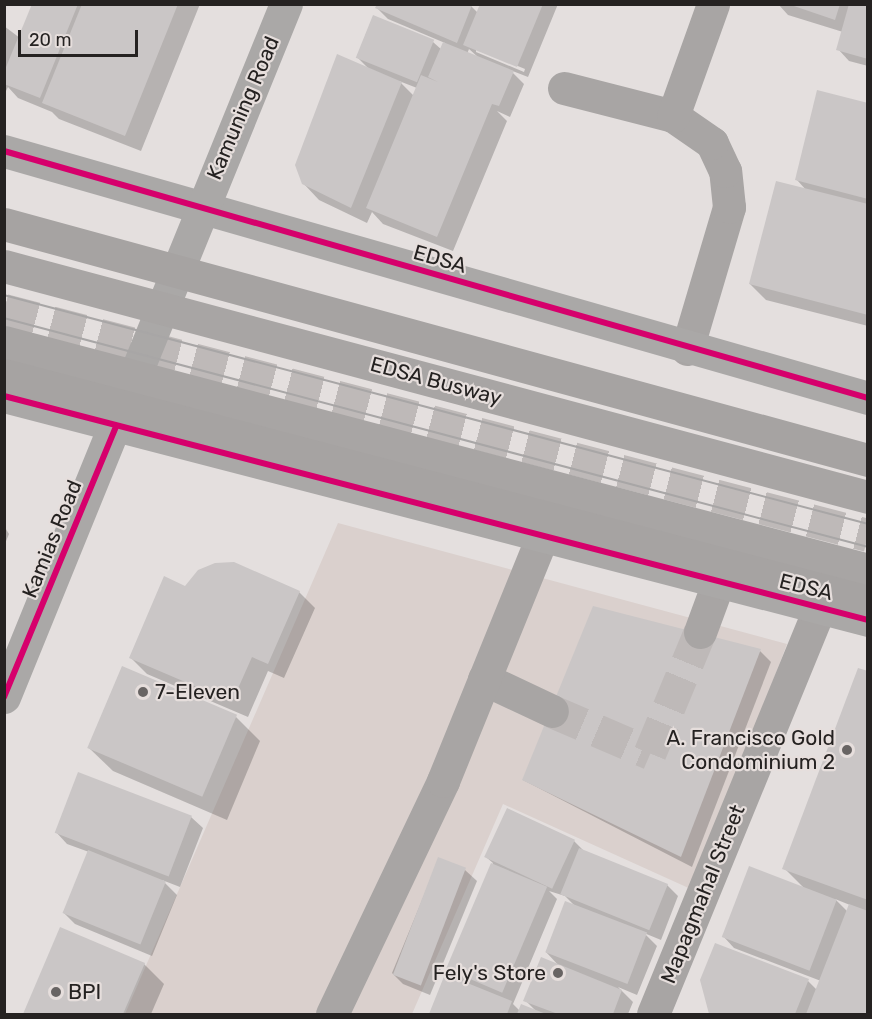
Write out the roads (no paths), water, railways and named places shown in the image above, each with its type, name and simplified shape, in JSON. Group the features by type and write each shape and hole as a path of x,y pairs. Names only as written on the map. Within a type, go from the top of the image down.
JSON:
{"highway":[{"path":"4,224 867,460"},
{"name":"EDSA","path":"4,375 867,602"}],"main road":[{"name":"Kamuning Road","path":"148,345 202,206 286,4"},
{"name":"EDSA","path":"4,152 202,206 687,349 867,398"},
{"name":"Kamias Road","path":"4,697 148,345"},
{"name":"EDSA","path":"4,396 116,427 867,620"}],"street":[{"path":"673,116 713,4"},
{"path":"564,88 673,116 712,143 725,171 729,207 687,349"},
{"name":"EDSA Busway","path":"4,266 867,497"},
{"path":"4,342 867,570"},
{"path":"332,1014 443,781 542,537"},
{"path":"700,632 718,583"},
{"name":"Mapagmahal Street","path":"653,1014 820,607"},
{"path":"484,679 552,711"}],"tunnel":[{"path":"4,310 868,535"},
{"path":"552,711 650,753 700,632"}],"tram line":[{"path":"4,295 868,524"},
{"path":"4,318 868,547"}],"place":[{"name":"7-Eleven","path":"143,692"},
{"name":"A. Francisco Gold Condominium 2","path":"847,750"},
{"name":"Fely's Store","path":"558,973"},
{"name":"BPI","path":"56,992"}]}
